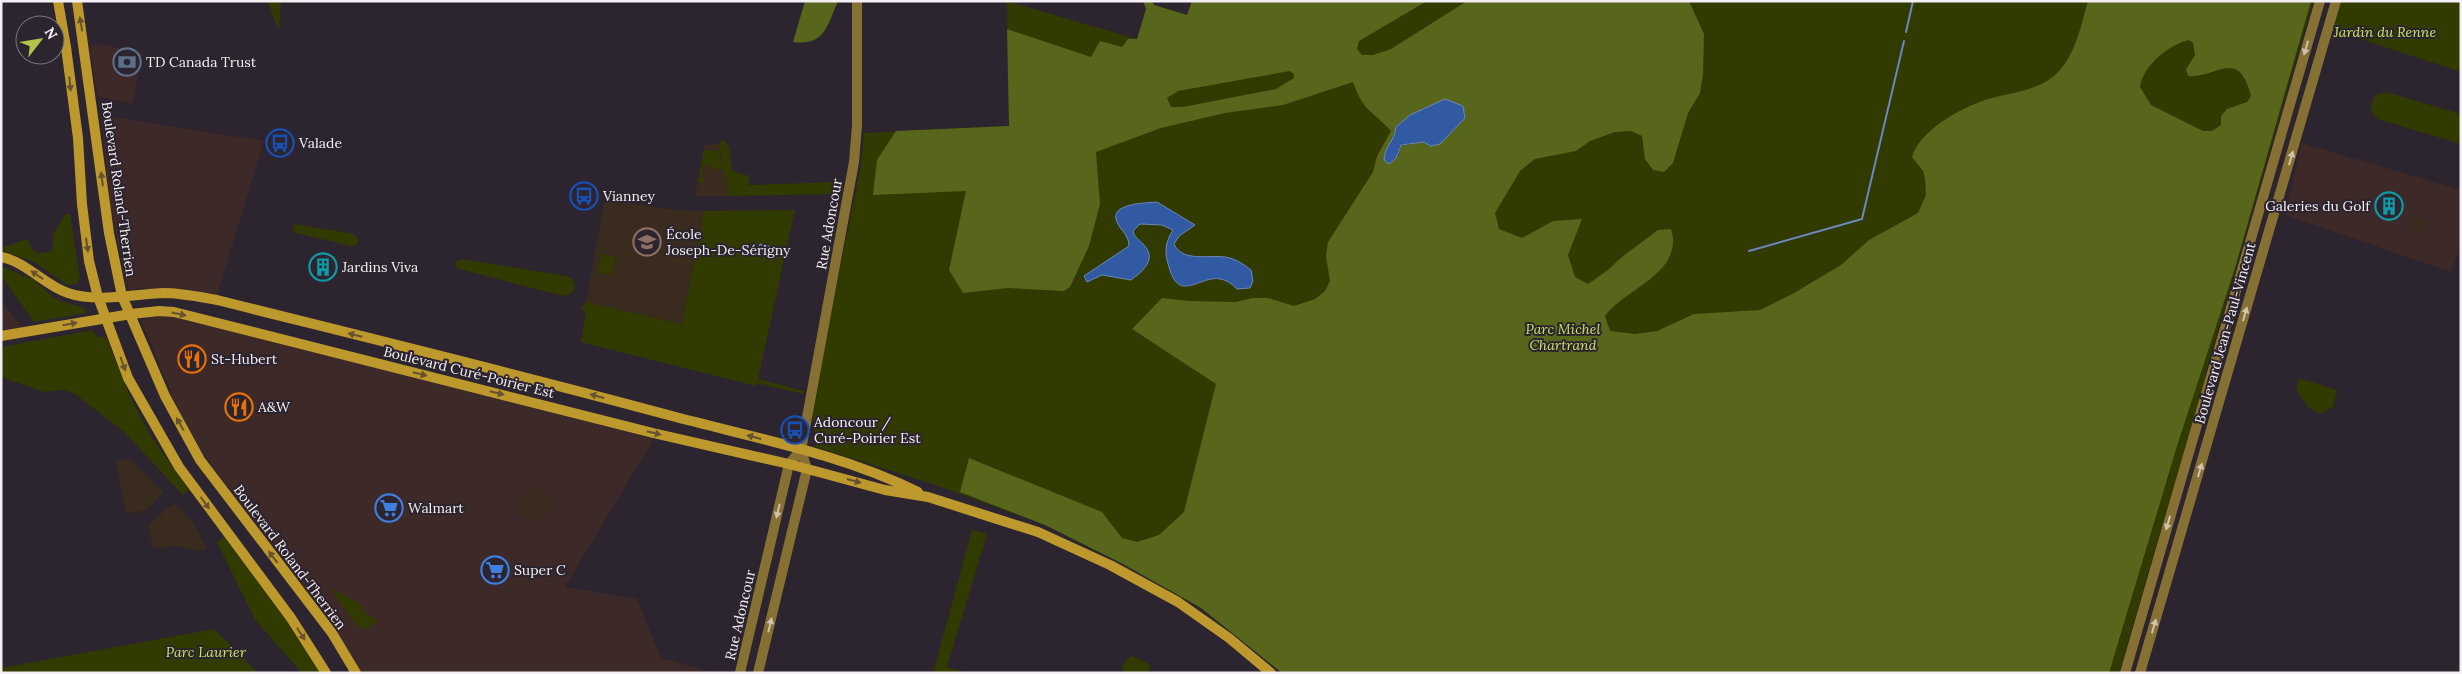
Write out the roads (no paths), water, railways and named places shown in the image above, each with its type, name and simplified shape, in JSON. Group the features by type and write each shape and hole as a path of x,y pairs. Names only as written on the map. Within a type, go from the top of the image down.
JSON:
{"main road":[{"path":"58,1 78,138 85,232 98,298 128,378 179,467 291,618 326,673"},
{"name":"Boulevard Roland-Therrien","path":"77,1 109,233 122,296 164,396 200,460 332,634 356,673"},
{"name":"Boulevard Curé-Poirier Est","path":"1,257 18,262 54,287 68,293 98,298 171,293 217,300 570,388 874,471 928,497 1038,532 1110,565 1178,602 1228,638 1271,673"},
{"name":"Boulevard Curé-Poirier Est","path":"1,336 130,314 159,311 174,312 653,433 789,464 885,490 928,497"}],"street":[{"name":"Rue Adoncour","path":"758,673 807,469 802,450 854,162 857,125 857,1"},
{"name":"Boulevard Jean-Paul-Vincent","path":"2125,673 2320,1"},
{"name":"Boulevard Jean-Paul-Vincent","path":"2140,673 2336,1"},
{"name":"Rue Adoncour","path":"740,673 789,464 802,450"}],"water":[{"path":"1445,99 1463,106 1465,118 1440,144 1431,146 1424,142 1401,145 1395,159 1388,164 1384,159 1385,154 1394,136 1396,127 1410,115"},
{"path":"1157,202 1195,225 1179,236 1174,244 1178,250 1191,256 1223,257 1238,261 1251,270 1253,281 1250,288 1237,289 1229,282 1220,279 1212,279 1184,286 1178,284 1173,278 1166,257 1168,239 1173,230 1162,225 1140,224 1133,231 1147,249 1149,255 1149,260 1144,269 1131,280 1102,275 1087,282 1084,276 1129,246 1126,236 1117,222 1116,216 1118,211 1130,205"},
{"path":"760,244 776,248 774,258 757,254"}],"waterway":[{"path":"1906,32 1913,1"},
{"path":"1749,251 1862,219 1904,41"}],"place":[{"name":"TD Canada Trust","path":"127,62"},
{"name":"Valade","path":"280,143"},
{"name":"Vianney","path":"584,196"},
{"name":"Galeries du Golf","path":"2389,206"},
{"name":"École Joseph-De-Sérigny","path":"647,242"},
{"name":"Jardins Viva","path":"323,267"},
{"name":"St-Hubert","path":"192,359"},
{"name":"A&W","path":"239,407"},
{"name":"Adoncour / Curé-Poirier Est","path":"795,430"},
{"name":"Walmart","path":"389,508"},
{"name":"Super C","path":"495,570"}],"park label":[{"name":"Jardin du Renne","path":"2385,32"},
{"name":"Parc Michel Chartrand","path":"1563,338"},
{"name":"Parc Laurier","path":"206,652"}]}
